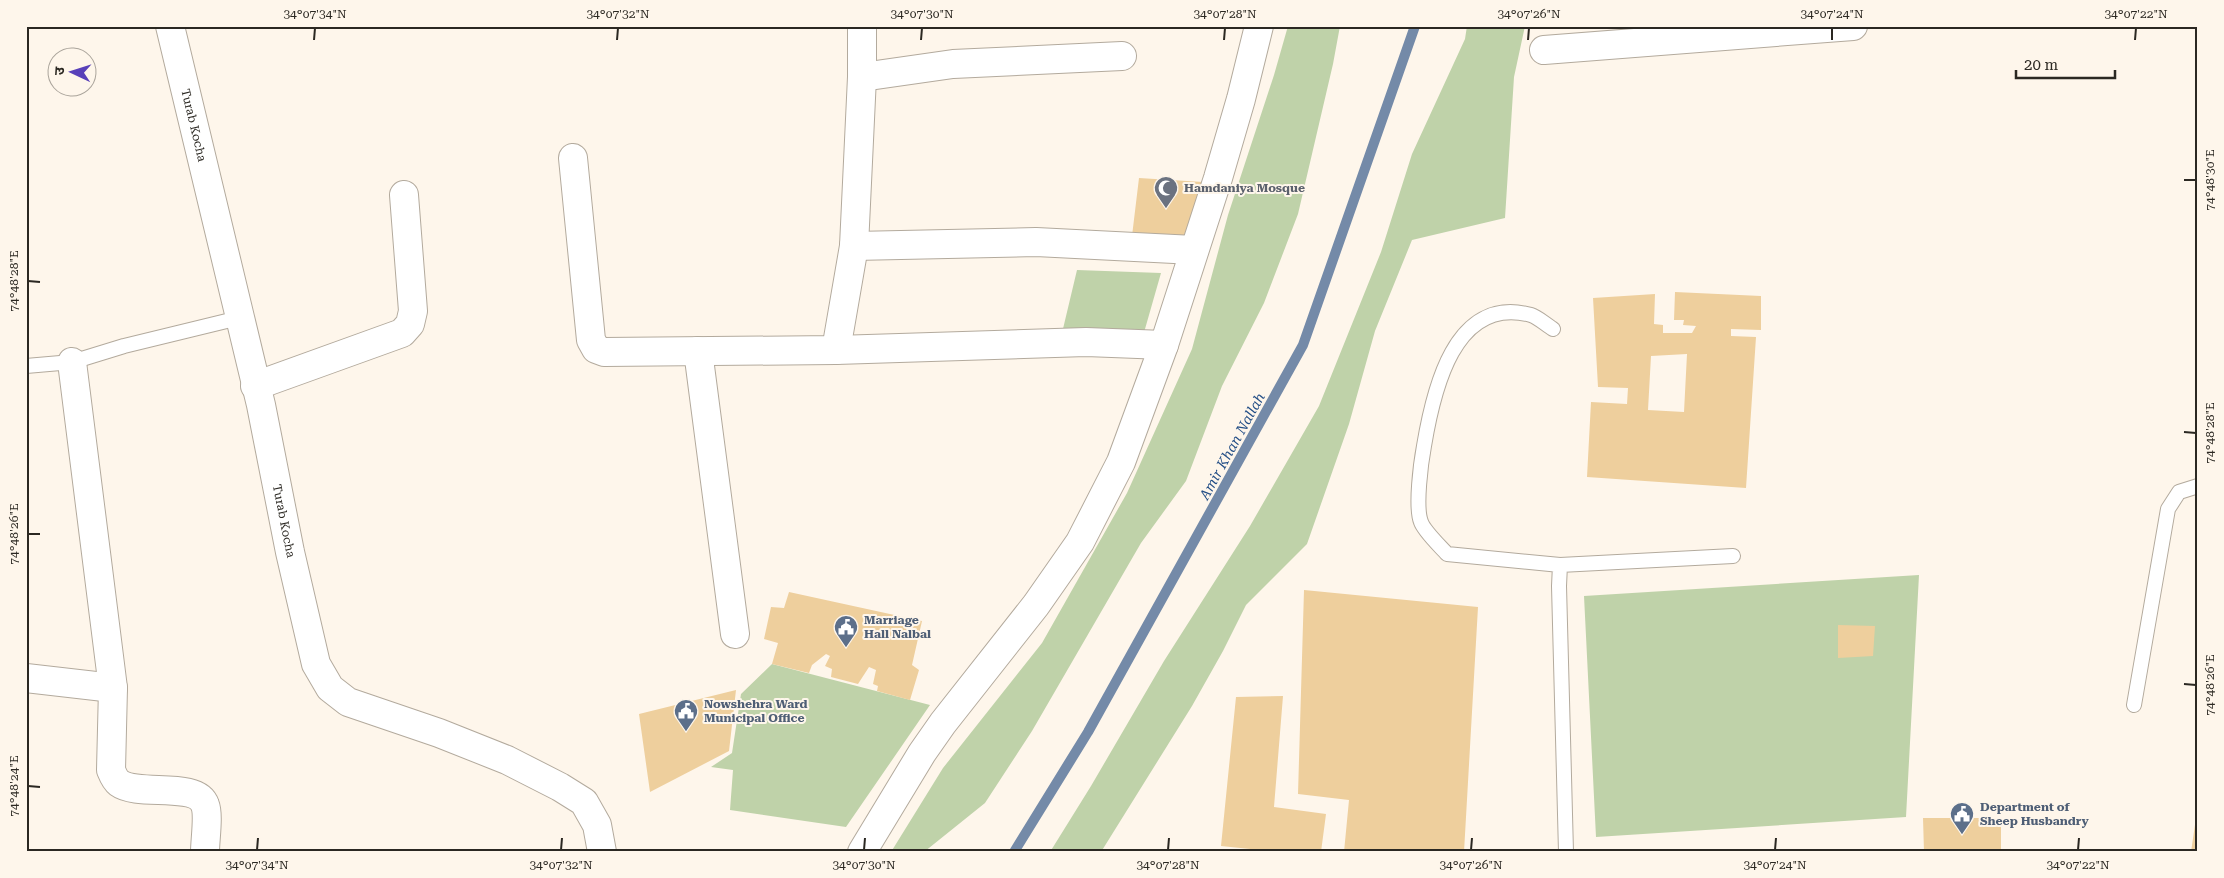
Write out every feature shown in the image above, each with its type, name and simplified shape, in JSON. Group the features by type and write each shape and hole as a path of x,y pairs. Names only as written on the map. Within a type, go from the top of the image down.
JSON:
{"street":[{"name":"Turab Kocha","path":"170,26 261,405 290,552 316,664 330,688 348,702 439,733 507,760 560,787 584,802 597,825 602,852"},
{"path":"836,350 854,246 862,77 862,26"},
{"path":"862,852 943,723 1036,605 1080,542 1121,462 1164,345 1241,99 1259,26"},
{"path":"1544,50 1853,26"},
{"path":"862,77 953,64 1122,56"},
{"path":"573,158 591,340 596,350 604,352 836,350 1086,342 1164,345"},
{"path":"255,386 402,333 410,324 413,311 404,195"},
{"path":"854,246 1036,242 1194,250"},
{"path":"698,351 735,634"},
{"path":"72,362 113,688 111,770 117,782 127,788 186,792 198,796 205,805 205,852"},
{"path":"26,678 113,688"}],"lane":[{"path":"1553,329 1532,315 1498,313 1471,327 1448,355 1430,412 1419,476 1420,522 1447,554 1560,566 1733,556"},
{"path":"26,366 72,362 124,346 239,318"},
{"path":"2134,705 2168,509 2179,492 2198,486"},
{"path":"1560,566 1566,852"}],"green space":[{"path":"1288,26 1340,26 1333,64 1298,214 1264,303 1222,386 1186,481 1141,543 1032,731 985,803 924,852 891,852 943,768 1042,643 1127,493 1192,349 1228,215"},
{"path":"1467,26 1525,26 1514,77 1505,218 1412,240 1375,331 1349,424 1307,544 1246,605 1192,706 1101,852 1050,852 1164,661 1250,526 1319,406 1381,252 1412,154 1465,39"},
{"path":"1077,270 1161,273 1143,336 1062,333"},
{"path":"1919,575 1906,817 1596,837 1584,596"},
{"path":"772,664 930,705 846,827 730,810 733,770 711,767 732,753 741,694"}],"building":[{"name":"Hamdaniya Mosque","path":"1139,178 1203,182 1190,241 1132,236"},
{"path":"1675,292 1761,296 1761,330 1731,329 1731,336 1756,337 1746,488 1587,477 1591,402 1627,404 1628,388 1598,387 1593,298 1655,294 1654,324 1663,325 1663,333 1692,333 1696,326 1683,325 1684,320 1674,320","holes":["1687,354 1684,412 1648,410 1651,356"]},
{"path":"1304,590 1478,607 1464,852 1344,852 1349,800 1298,794"},
{"name":"Marriage Hall Nalbal","path":"789,592 922,621 912,665 919,670 910,700 877,691 878,686 873,684 876,670 869,667 858,684 831,677 832,669 825,666 830,656 826,654 812,665 809,673 772,664 778,643 764,639 771,607 784,608"},
{"path":"1838,625 1875,626 1873,656 1838,658"},
{"name":"Nowshehra Ward Municipal Office","path":"736,690 729,751 650,792 639,714"},
{"path":"1283,696 1274,807 1326,814 1321,852 1278,852 1221,846 1236,697"},
{"path":"2197,811 2198,852 2191,852"},
{"name":"Department of Sheep Husbandry","path":"1923,818 2001,818 2001,852 1924,852"}],"waterway":[{"name":"Amir Khan Nallah","path":"1014,852 1088,732 1303,345 1415,26"}],"place":[{"name":"Hamdaniya Mosque","path":"1166,209"},
{"name":"Marriage Hall Nalbal","path":"846,648"},
{"name":"Nowshehra Ward Municipal Office","path":"686,732"},
{"name":"Department of Sheep Husbandry","path":"1962,835"}]}
